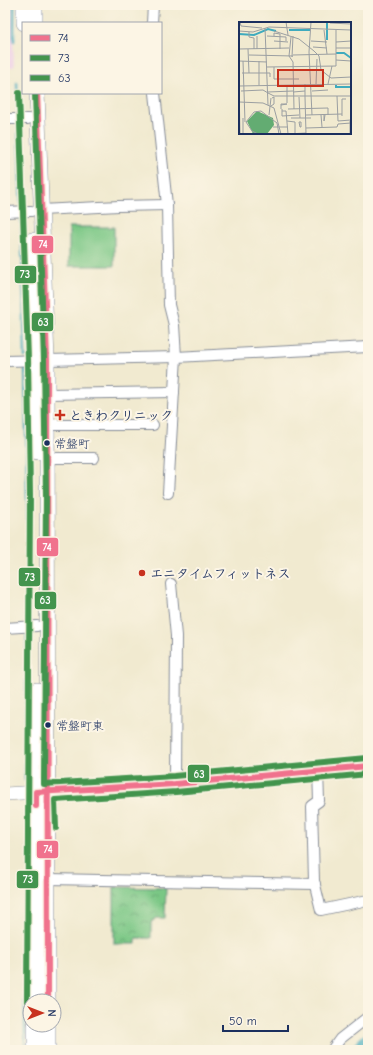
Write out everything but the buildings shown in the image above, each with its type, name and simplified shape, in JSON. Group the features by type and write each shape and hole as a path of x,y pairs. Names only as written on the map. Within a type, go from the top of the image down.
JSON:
{"main road":[{"path":"24,5 24,22"},
{"path":"35,5 35,22"},
{"path":"27,94 21,119 29,211 38,495 30,626 48,879 48,993"},
{"path":"29,211 37,94"},
{"path":"33,360 47,394 42,792 35,993"},
{"path":"35,1033 35,1050"},
{"path":"48,1033 48,1050"}],"street":[{"path":"152,22 153,5"},
{"path":"155,94 167,204 169,305 174,326 176,357 168,494"},
{"path":"5,119 21,119"},
{"path":"5,212 167,204"},
{"path":"5,361 176,357 368,347"},
{"path":"47,394 174,392"},
{"path":"47,425 153,425"},
{"path":"47,458 94,458"},
{"path":"171,584 176,636 175,784"},
{"path":"5,628 30,626"},
{"path":"5,794 175,784 368,766"},
{"path":"318,770 319,801 312,806 315,884 321,910 368,900"},
{"path":"48,879 315,884"},
{"path":"332,1050 340,1039 368,1017"}],"shaded area":[{"path":"5,5 12,5 14,67 5,67"}],"green space":[{"path":"69,227 114,227 114,266 69,266"},
{"path":"114,887 166,888 165,918 157,918 151,922 151,938 136,938 136,944 114,944"}],"waterway":[{"path":"14,5 14,41"},
{"path":"17,83 18,117"},
{"path":"18,122 21,209"},
{"path":"21,214 25,357"},
{"path":"25,362 28,552 27,625"},
{"path":"25,780 27,630"},
{"path":"25,987 25,1050"},
{"path":"359,1050 368,1041"}],"transit line":[{"name":"73","path":"19,93 28,360 30,495 27,993"},
{"name":"63","path":"35,94 44,360 46,495 44,784 174,776 367,758"},
{"name":"74","path":"37,94 47,360 48,993"},
{"name":"74","path":"36,806 36,792 175,784 368,766"},
{"name":"73","path":"56,828 55,800 176,792 368,774"}],"place":[{"name":"ときわクリニック","path":"60,415"},
{"name":"常盤町","path":"47,443"},
{"name":"エニタイムフィットネス","path":"142,573"},
{"name":"常盤町東","path":"48,725"}]}
